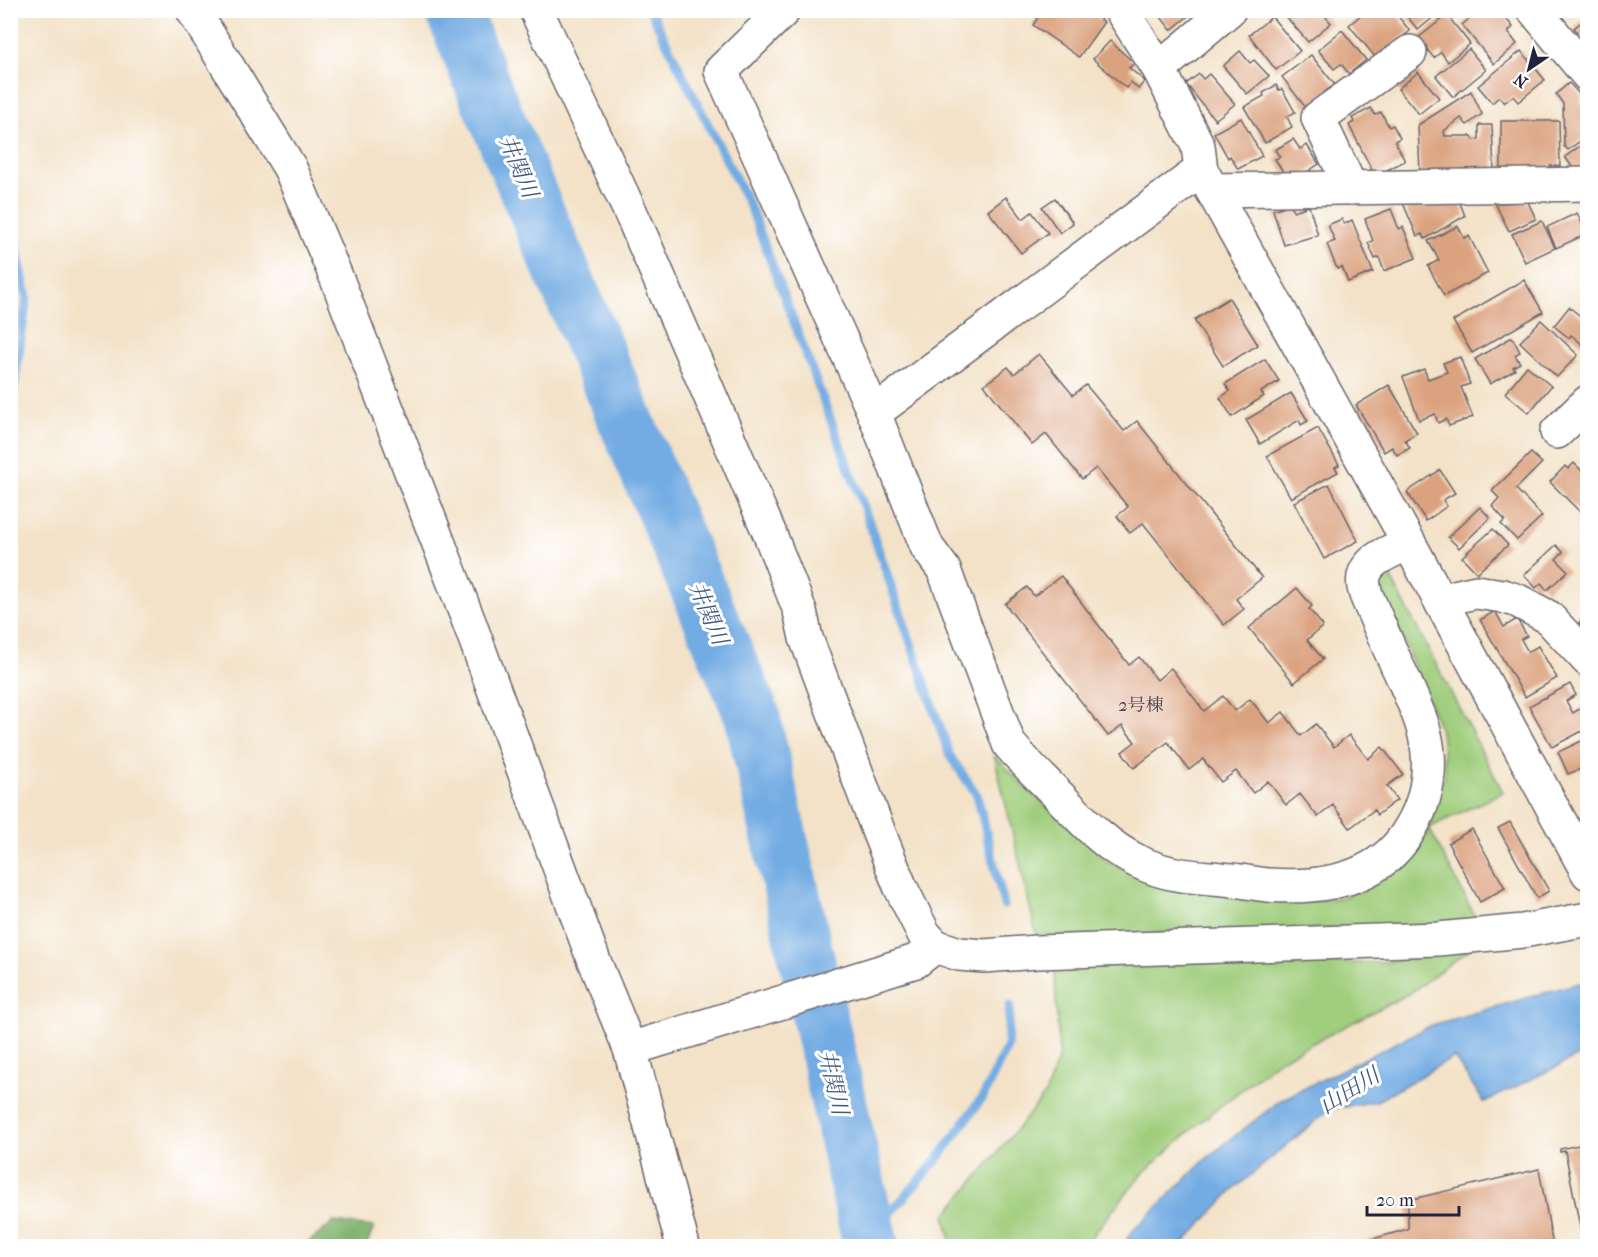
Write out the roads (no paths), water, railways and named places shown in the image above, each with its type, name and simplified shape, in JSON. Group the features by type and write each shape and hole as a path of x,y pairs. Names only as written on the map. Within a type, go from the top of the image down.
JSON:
{"street":[{"path":"193,10 279,147 337,279 465,611 590,951 635,1047 683,1246"},
{"path":"536,10 635,222 769,532 800,611 806,638 883,844 924,934 925,953"},
{"path":"784,10 721,71 874,413 927,547 944,570 1009,744 1026,765 1098,836 1118,851 1159,870 1198,878 1267,885 1328,883 1353,878 1369,870 1396,848 1418,816 1424,797 1428,775 1426,736 1363,589 1363,580 1370,564 1409,543"},
{"path":"1121,10 1159,69 1198,146 1207,180 1409,543 1587,873"},
{"path":"1159,69 1229,10"},
{"path":"1536,11 1587,75"},
{"path":"1351,188 1318,118 1410,52"},
{"path":"874,413 1207,180 1351,188 1587,184"},
{"path":"1557,432 1587,402"},
{"path":"1442,604 1458,596 1476,592 1518,601 1548,617 1587,660"},
{"path":"635,1047 925,953 984,956 1037,952 1438,939 1523,931 1587,919"}],"water":[{"name":"山田川","path":"1587,983 1587,1052 1484,1102 1454,1057 1377,1101 1330,1109 1232,1191 1181,1246 1122,1246 1132,1232 1208,1157 1281,1100 1432,1025 1575,984"}],"waterway":[{"name":"井関川","path":"453,10 487,96 752,715 871,1246"},
{"path":"650,10 751,209 862,502 950,756 977,795 1004,905"},
{"path":"10,217 27,297 10,415"},
{"path":"869,1237 937,1160 984,1095 1007,1047 1010,1006"}]}
